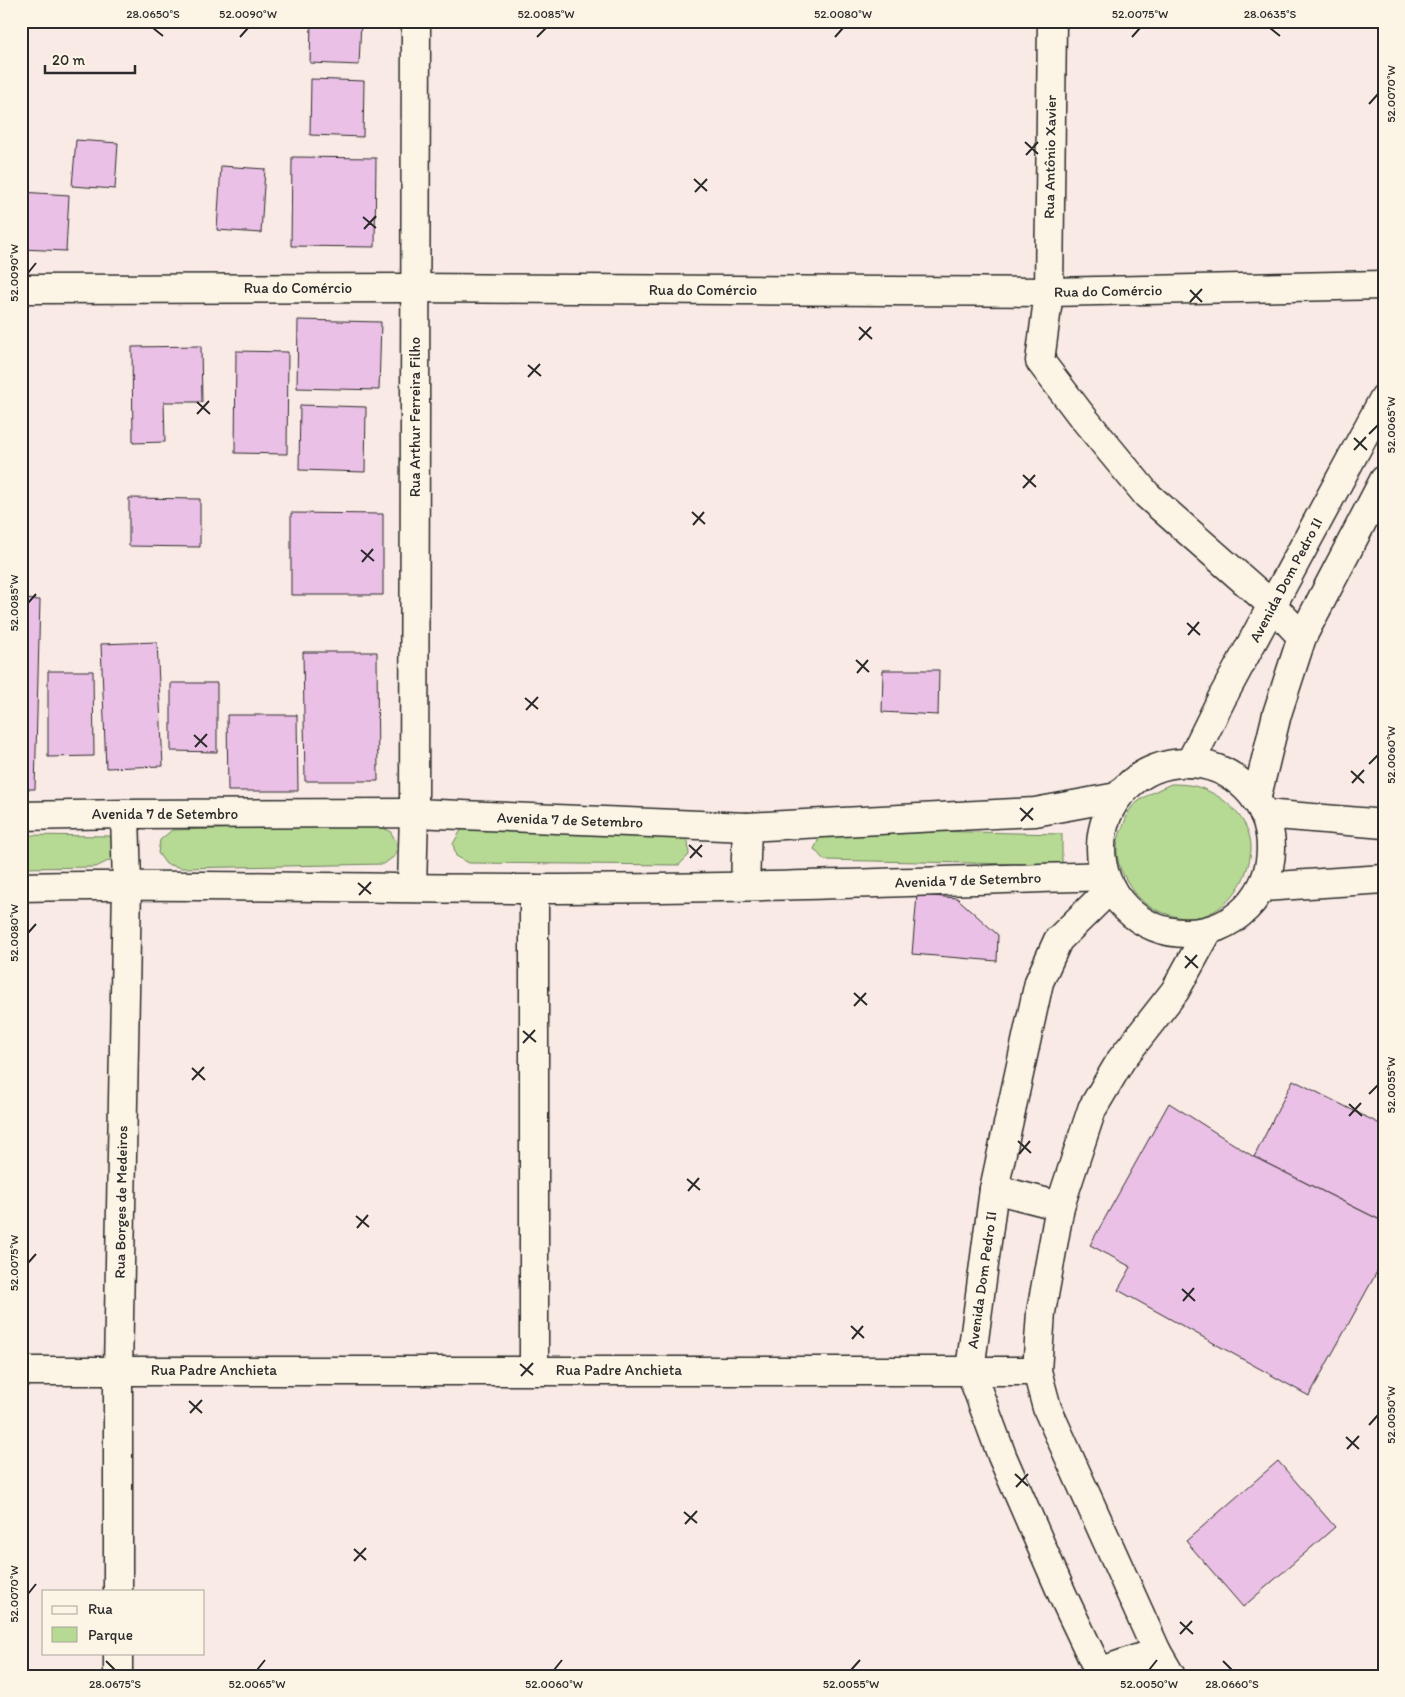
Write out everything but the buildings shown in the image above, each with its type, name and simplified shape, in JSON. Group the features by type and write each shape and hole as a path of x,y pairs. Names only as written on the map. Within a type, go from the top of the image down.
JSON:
{"street":[{"name":"Rua Arthur Ferreira Filho","path":"412,887 414,813 416,21"},
{"name":"Rua Antônio Xavier","path":"1052,21 1048,292 1040,361 1081,415 1147,495 1272,605 1302,637"},
{"name":"Rua do Comércio","path":"21,290 415,288 1048,292 1384,285"},
{"name":"Avenida Dom Pedro II","path":"1190,763 1272,605 1384,398"},
{"path":"1260,807 1277,714 1302,637 1384,480"},
{"path":"1190,763 1215,768 1238,781 1260,807 1270,838 1270,863 1262,887 1248,907 1230,922 1208,931 1179,933 1152,926 1128,911 1108,882 1101,856 1101,835 1106,815 1117,797 1132,782 1149,771 1169,764 1190,763"},
{"name":"Avenida 7 de Setembro","path":"21,816 414,813 747,827 1035,812 1117,797"},
{"path":"1260,807 1384,824"},
{"name":"Rua Borges de Medeiros","path":"118,1590 118,1371 127,885 126,814"},
{"path":"745,886 747,827"},
{"path":"1262,887 1384,879"},
{"name":"Avenida 7 de Setembro","path":"21,887 127,885 534,889 1108,882"},
{"name":"Avenida Dom Pedro II","path":"1098,1675 1002,1456 970,1370 994,1189 1040,982 1058,940 1108,882"},
{"path":"534,889 534,1370"},
{"path":"1171,1676 1156,1652 1047,1408 1037,1371 1041,1312 1060,1206 1092,1108 1120,1060 1175,991 1208,931"},
{"path":"994,1189 1060,1206"},
{"name":"Rua Padre Anchieta","path":"21,1371 1037,1371"},
{"path":"1098,1675 1156,1652"},
{"path":"118,1654 118,1676"}],"green space":[{"path":"1171,784 1199,787 1216,795 1238,814 1244,822 1250,840 1251,849 1248,864 1243,879 1235,892 1226,903 1214,911 1200,916 1186,918 1170,915 1149,906 1127,882 1118,858 1117,851 1120,833 1131,809 1146,796"},
{"path":"376,825 390,831 397,843 396,855 384,864 182,868 166,864 158,853 160,840 172,830"},
{"path":"475,825 681,829 688,841 689,855 679,865 469,863 456,856 453,844 461,830"},
{"path":"835,829 1062,834 1062,865 824,860 814,849 821,835"},
{"path":"21,835 110,836 117,848 110,860 96,867 21,868"}]}
